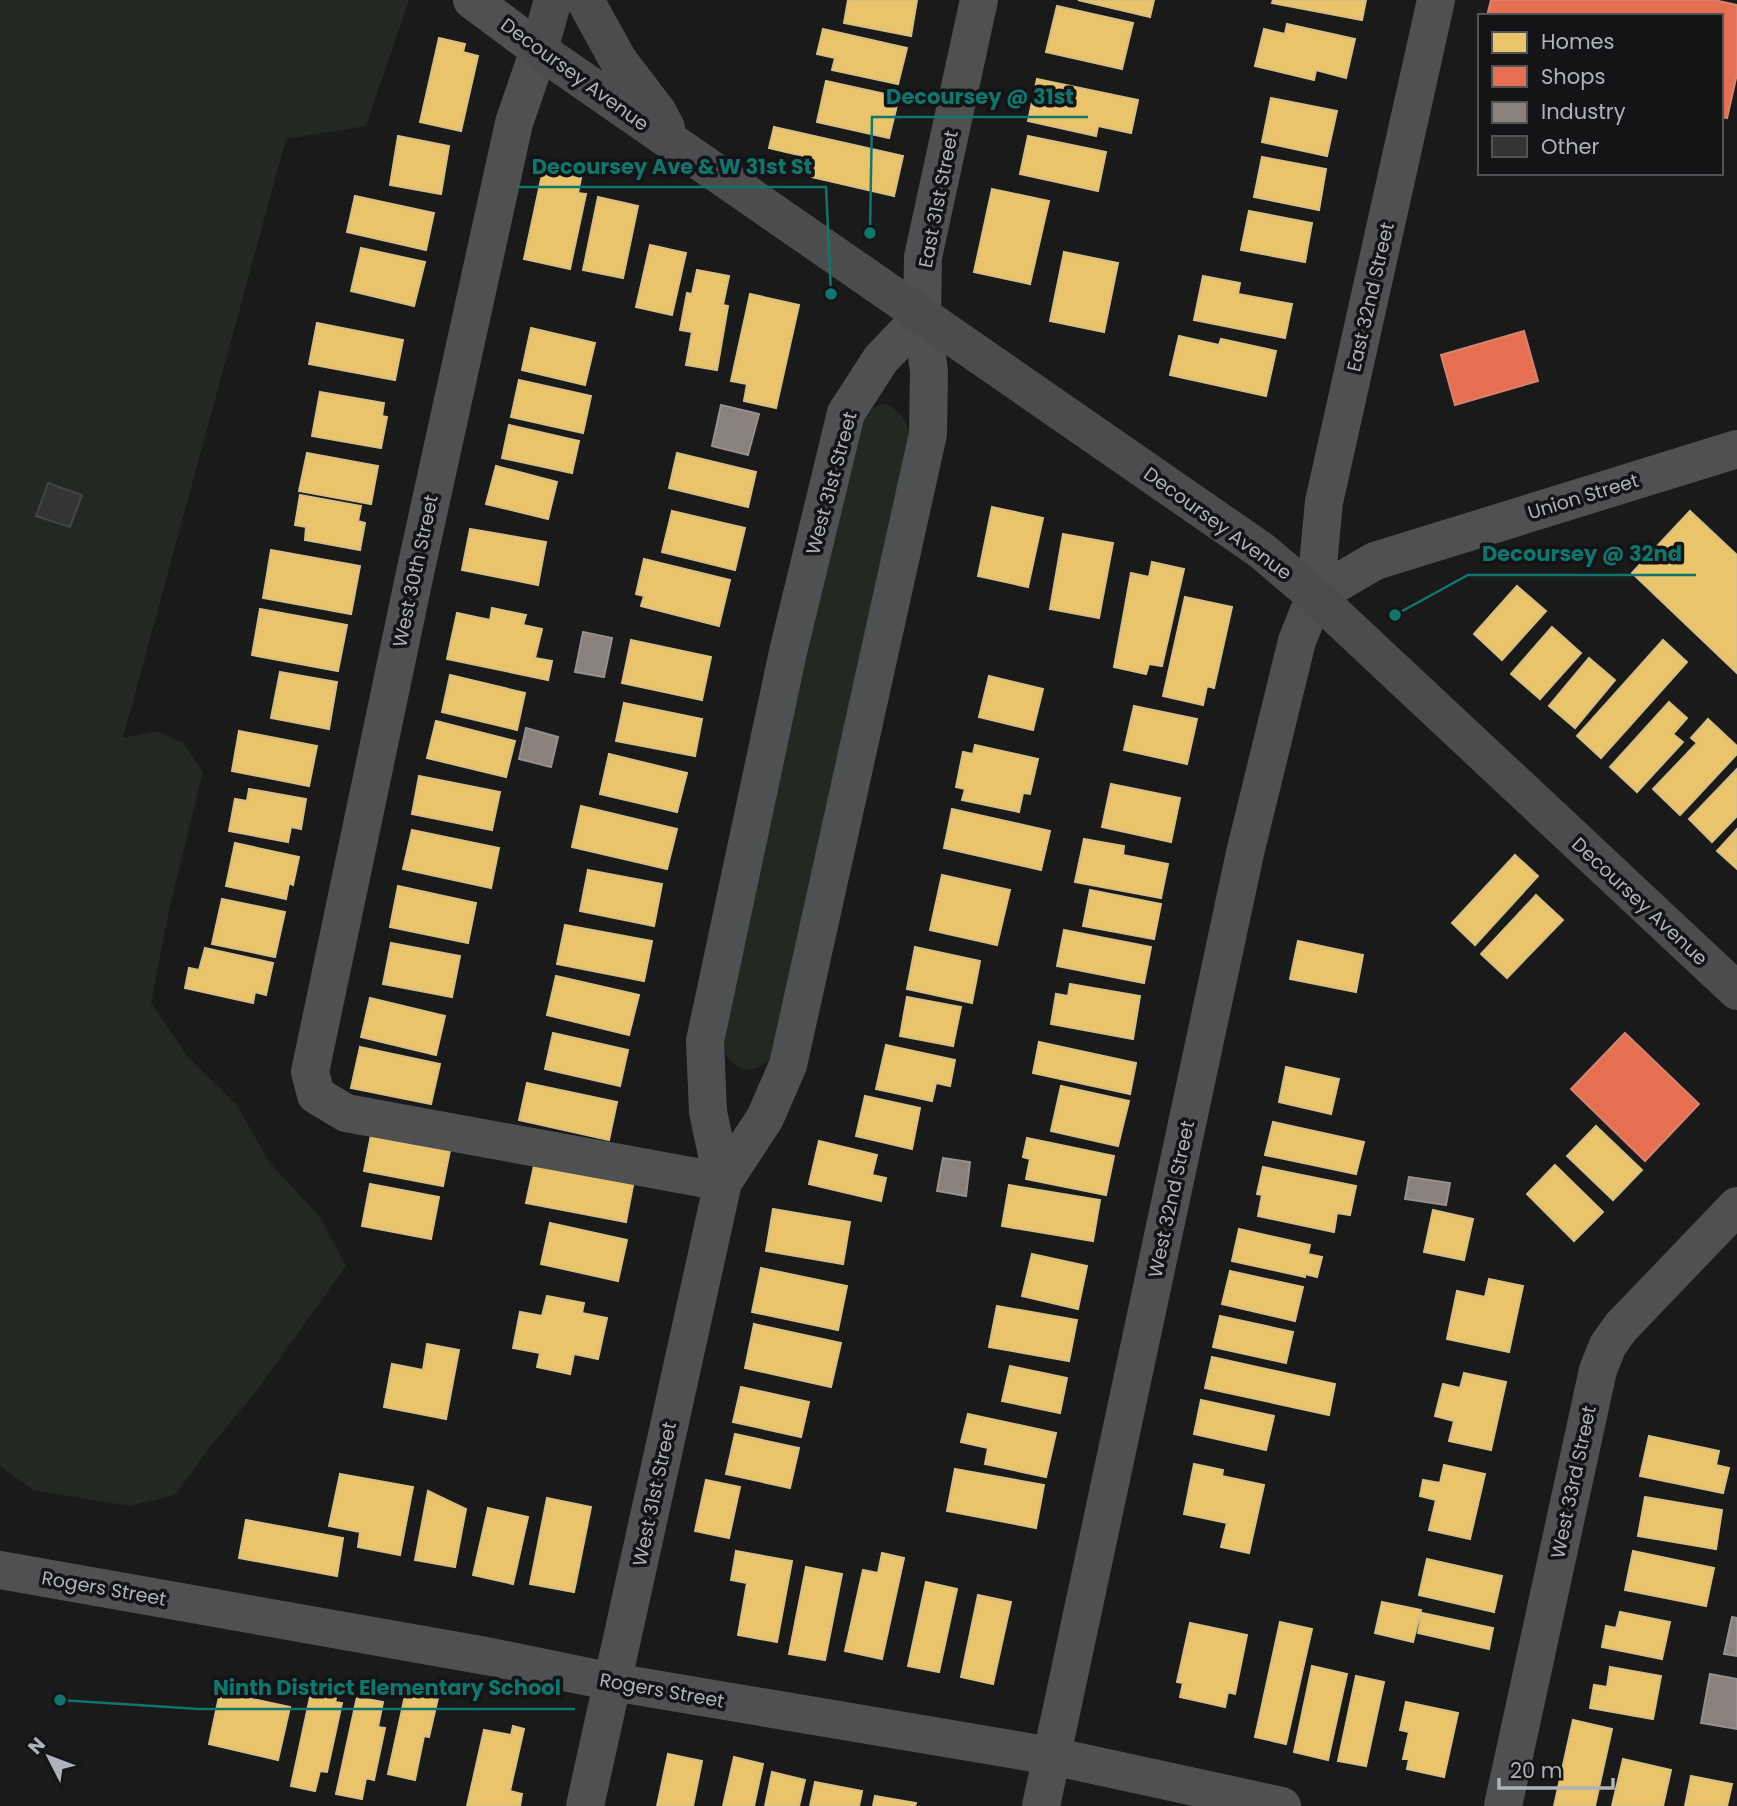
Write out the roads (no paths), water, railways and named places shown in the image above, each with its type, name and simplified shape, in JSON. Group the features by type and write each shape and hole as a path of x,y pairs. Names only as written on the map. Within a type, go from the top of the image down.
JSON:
{"main road":[{"path":"539,50 553,0"},
{"name":"Decoursey Avenue","path":"585,0 618,60 657,111 678,148"},
{"name":"Decoursey Avenue","path":"539,50 1262,551 1315,596 1737,991"}],"street":[{"name":"Decoursey Avenue","path":"472,0 539,50"},
{"name":"East 31st Street","path":"922,316 923,257 979,0"},
{"name":"East 32nd Street","path":"1315,596 1324,502 1436,0"},
{"name":"West 30th Street","path":"539,50 514,123 415,572 310,1072 316,1094 346,1113 723,1182"},
{"name":"West 31st Street","path":"723,1182 708,1112 705,1041 788,652 846,413 881,359 922,316"},
{"name":"West 31st Street","path":"585,1806 723,1182 765,1118 788,1065 928,434 929,372 922,316"},
{"name":"Union Street","path":"1315,596 1375,561 1737,449"},
{"name":"West 32nd Street","path":"1041,1806 1245,853 1297,641 1315,596"},
{"name":"West 33rd Street","path":"1503,1806 1598,1370 1608,1345 1621,1327 1737,1206"},
{"name":"Rogers Street","path":"0,1570 486,1656 613,1682 1052,1756 1282,1806"}],"place":[{"name":"Decoursey @ 31st","path":"870,233"},
{"name":"Decoursey Ave & W 31st St","path":"831,294"},
{"name":"Decoursey @ 32nd","path":"1395,615"},
{"name":"Ninth District Elementary School","path":"60,1700"}]}
